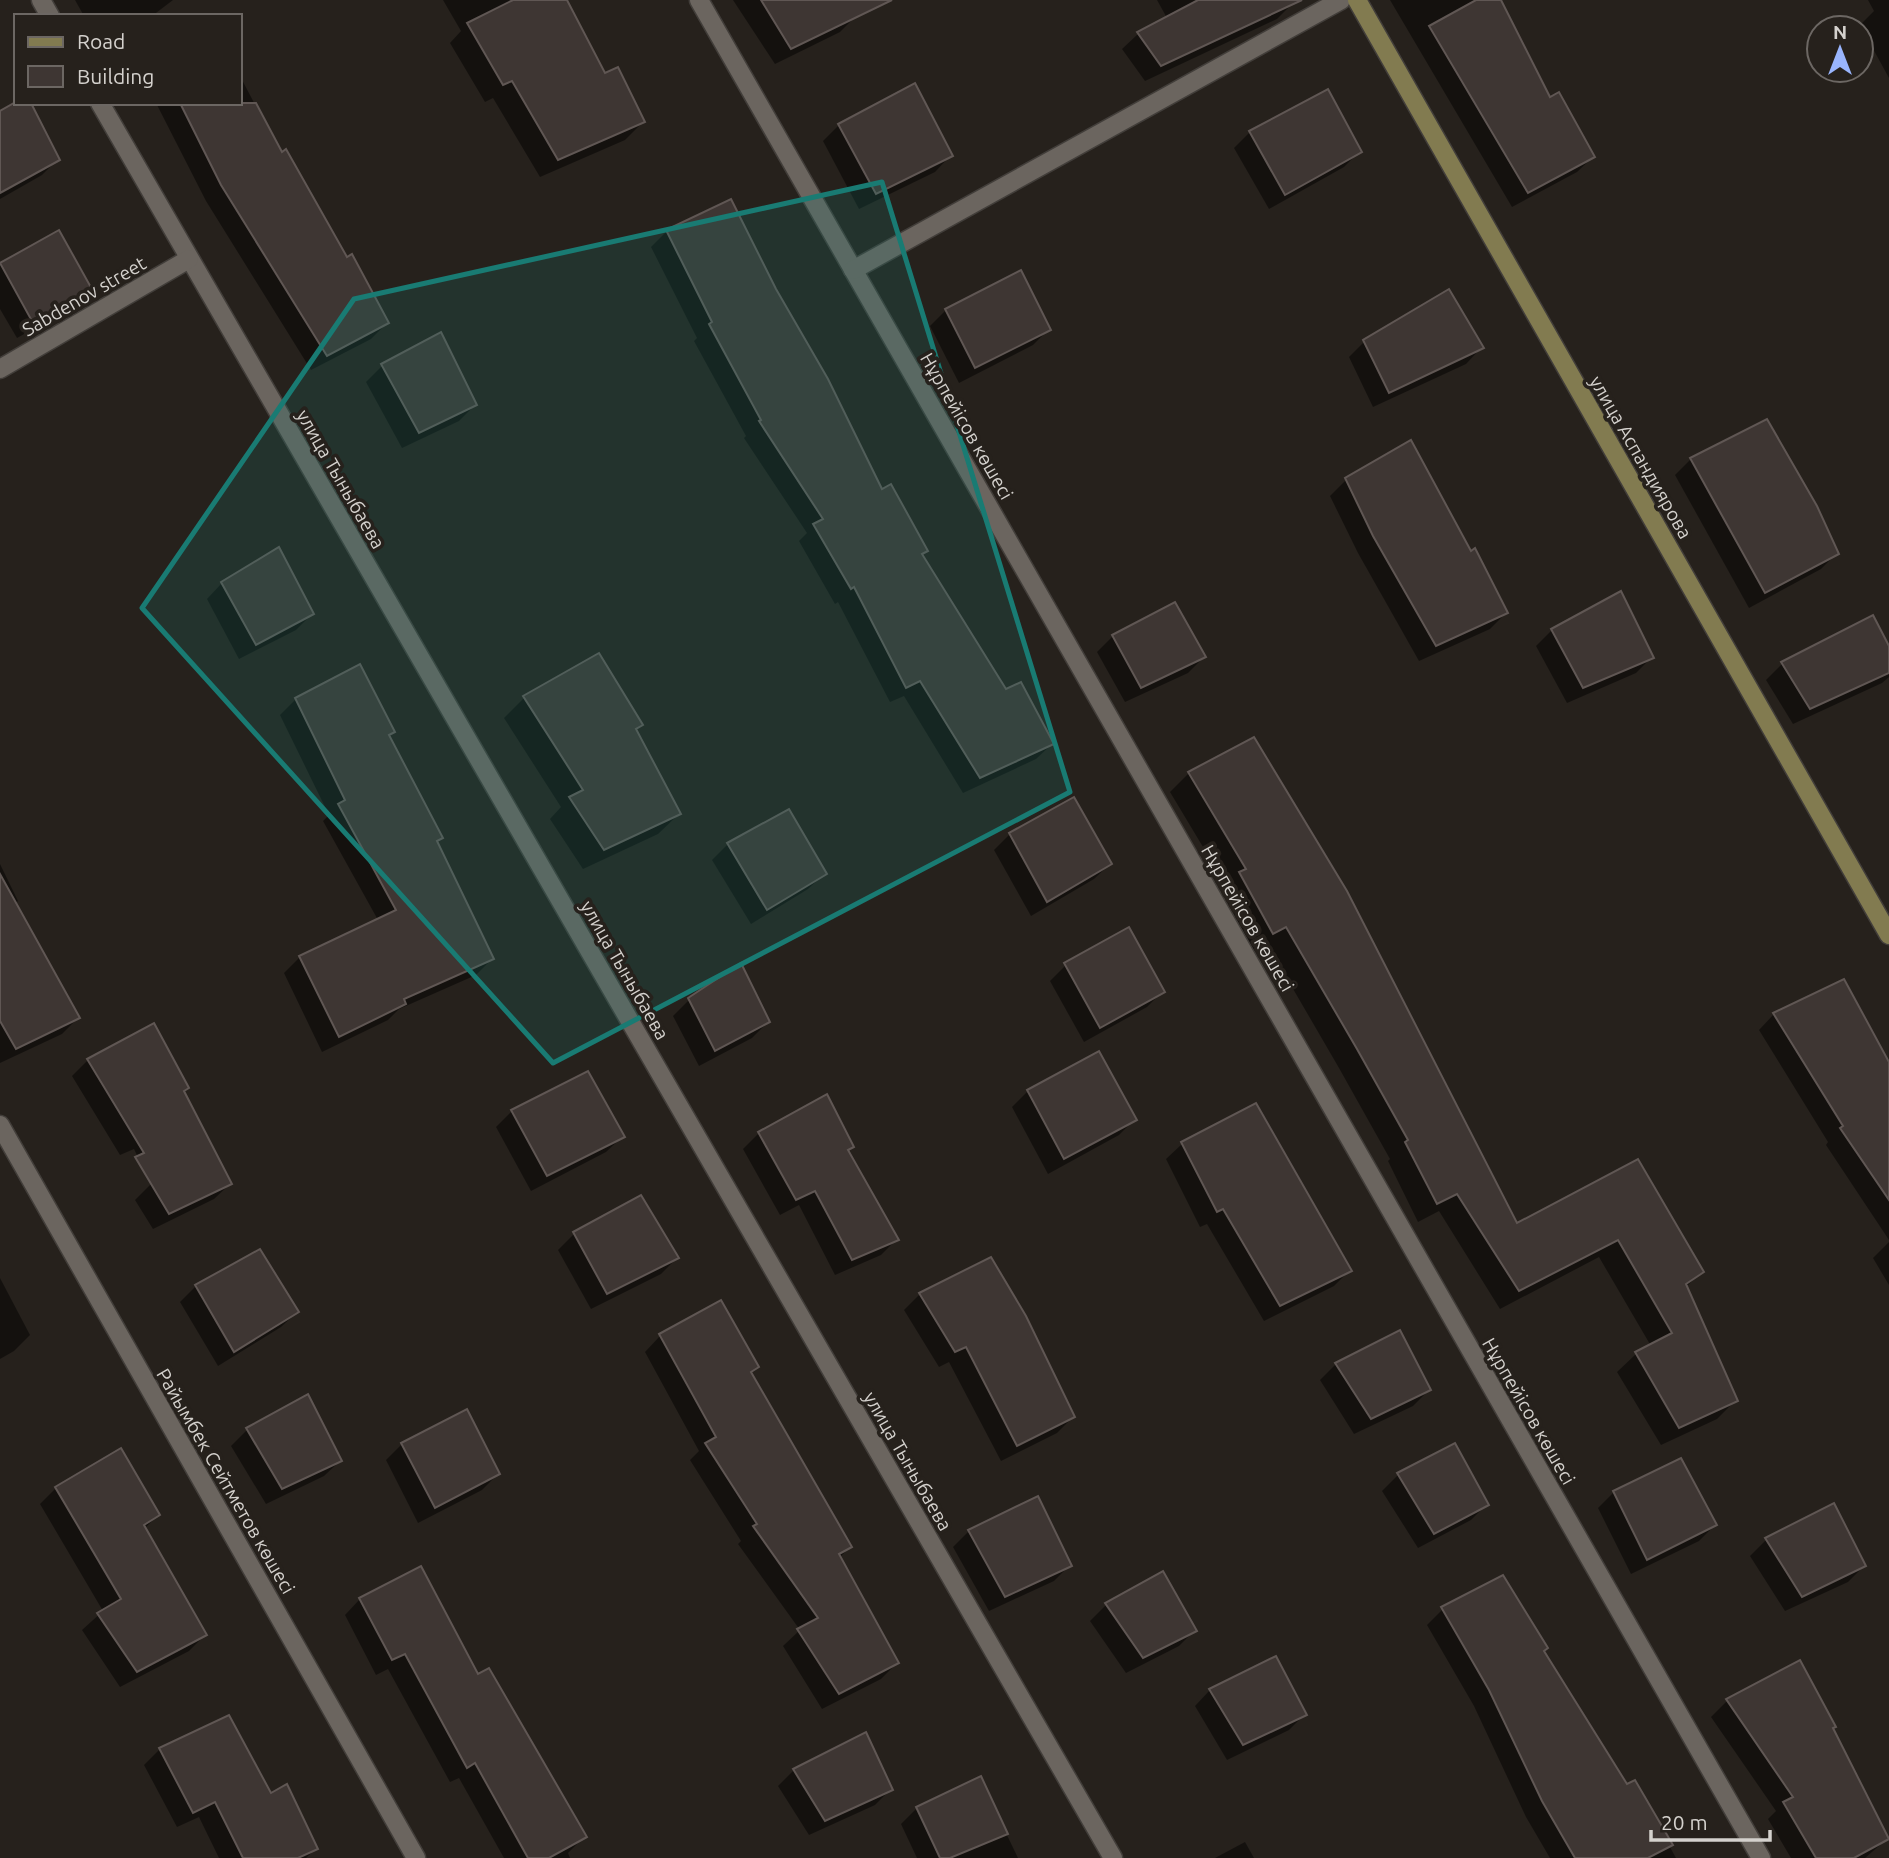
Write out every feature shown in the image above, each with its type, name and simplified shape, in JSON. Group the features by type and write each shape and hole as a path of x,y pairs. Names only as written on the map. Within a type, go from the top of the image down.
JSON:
{"street":[{"name":"Нұрпейісов көшесі","path":"698,0 1761,1858"},
{"path":"853,270 1341,0"},
{"name":"улица Аспандиярова","path":"1357,0 1889,935"},
{"name":"улица Тыныбаева","path":"101,105 1113,1858"},
{"name":"Sabdenov street","path":"0,369 189,259"},
{"name":"Райымбек Сейтметов көшесі","path":"0,1125 416,1858"}],"highlighted area":[{"path":"882,182 1070,792 553,1063 142,608 354,299"}],"building":[{"path":"513,0 567,0 605,73 618,67 645,122 558,160 512,81 503,85 467,23"},
{"path":"761,0 892,0 791,49"},
{"path":"1198,0 1302,0 1161,66 1137,32"},
{"path":"1476,0 1501,0 1550,97 1559,92 1595,157 1528,193 1429,26"},
{"path":"915,83 953,156 876,194 838,124"},
{"path":"1328,89 1362,152 1285,195 1249,131"},
{"path":"14,103 32,105 60,160 0,193 0,111"},
{"path":"256,103 282,152 286,149 347,257 352,254 389,323 327,356 221,185 181,105"},
{"path":"731,199 776,289 828,379 882,489 891,484 928,551 922,554 1006,689 1021,682 1054,744 980,778 920,681 906,688 854,587 851,589 813,524 823,519 759,421 761,420 709,324 712,322 666,230"},
{"path":"59,230 93,291 33,323 0,263"},
{"path":"1021,270 1051,330 975,368 945,309"},
{"path":"1449,289 1484,348 1389,393 1363,340"},
{"path":"441,332 477,405 419,433 381,364"},
{"path":"1767,419 1817,506 1839,554 1765,593 1690,458"},
{"path":"1411,440 1471,551 1475,548 1508,613 1436,646 1373,536 1345,478"},
{"path":"279,547 314,614 256,645 221,582"},
{"path":"1621,591 1654,658 1583,688 1551,629"},
{"path":"1175,602 1206,657 1141,688 1112,635"},
{"path":"1873,615 1889,646 1889,673 1810,709 1781,662"},
{"path":"599,653 643,725 636,729 681,814 604,850 569,797 583,790 523,696"},
{"path":"360,664 395,732 389,735 443,838 437,841 494,959 404,999 406,1004 339,1037 299,956 396,910 338,804 345,800 295,698"},
{"path":"1254,737 1347,891 1517,1223 1638,1159 1704,1272 1686,1284 1738,1401 1679,1428 1635,1352 1672,1333 1618,1240 1519,1291 1457,1194 1437,1204 1405,1142 1408,1140 1357,1049 1286,927 1273,934 1239,872 1246,869 1188,772"},
{"path":"1074,797 1112,864 1047,902 1009,833"},
{"path":"789,809 827,874 767,910 727,843"},
{"path":"0,874 80,1018 16,1049 0,1021"},
{"path":"1129,927 1165,992 1100,1028 1064,963"},
{"path":"741,963 770,1022 715,1051 688,998"},
{"path":"1844,979 1889,1062 1889,1200 1840,1128 1843,1126 1773,1013"},
{"path":"154,1023 189,1088 184,1091 232,1184 169,1214 135,1157 144,1153 87,1059"},
{"path":"1099,1051 1137,1120 1064,1159 1027,1090"},
{"path":"588,1071 625,1137 547,1176 511,1110"},
{"path":"827,1094 854,1147 848,1150 899,1240 852,1260 815,1191 796,1200 758,1132"},
{"path":"1256,1103 1352,1271 1280,1306 1223,1209 1217,1212 1181,1142"},
{"path":"641,1195 679,1258 607,1294 573,1232"},
{"path":"260,1249 299,1312 234,1352 195,1285"},
{"path":"991,1257 1026,1316 1075,1417 1017,1446 966,1347 955,1352 919,1293"},
{"path":"721,1300 759,1367 751,1372 852,1547 839,1554 899,1663 839,1694 797,1629 818,1618 753,1526 757,1524 705,1443 716,1437 659,1334"},
{"path":"1400,1330 1431,1390 1371,1419 1335,1363"},
{"path":"308,1394 342,1461 282,1489 246,1428"},
{"path":"467,1409 500,1474 435,1508 401,1443"},
{"path":"1455,1443 1489,1505 1434,1534 1397,1473"},
{"path":"121,1448 160,1515 144,1525 207,1635 137,1672 97,1613 121,1599 55,1487"},
{"path":"1681,1458 1717,1525 1647,1560 1613,1491"},
{"path":"1038,1496 1072,1566 1005,1597 968,1530"},
{"path":"1834,1503 1866,1566 1802,1597 1765,1538"},
{"path":"421,1566 478,1674 489,1668 587,1837 549,1858 528,1858 475,1763 467,1768 405,1654 392,1660 359,1598"},
{"path":"1163,1571 1197,1631 1143,1658 1105,1603"},
{"path":"1503,1575 1548,1648 1544,1651 1627,1784 1635,1780 1673,1845 1648,1858 1575,1858 1542,1801 1489,1690 1441,1607"},
{"path":"1276,1656 1307,1715 1243,1745 1209,1689"},
{"path":"1800,1660 1836,1727 1833,1728 1889,1839 1854,1858 1816,1858 1783,1802 1793,1797 1726,1699"},
{"path":"229,1715 271,1793 287,1784 318,1849 298,1858 243,1858 215,1802 193,1813 159,1748"},
{"path":"866,1732 893,1790 825,1821 793,1769"},
{"path":"981,1776 1008,1834 950,1858 940,1858 916,1807"}]}
